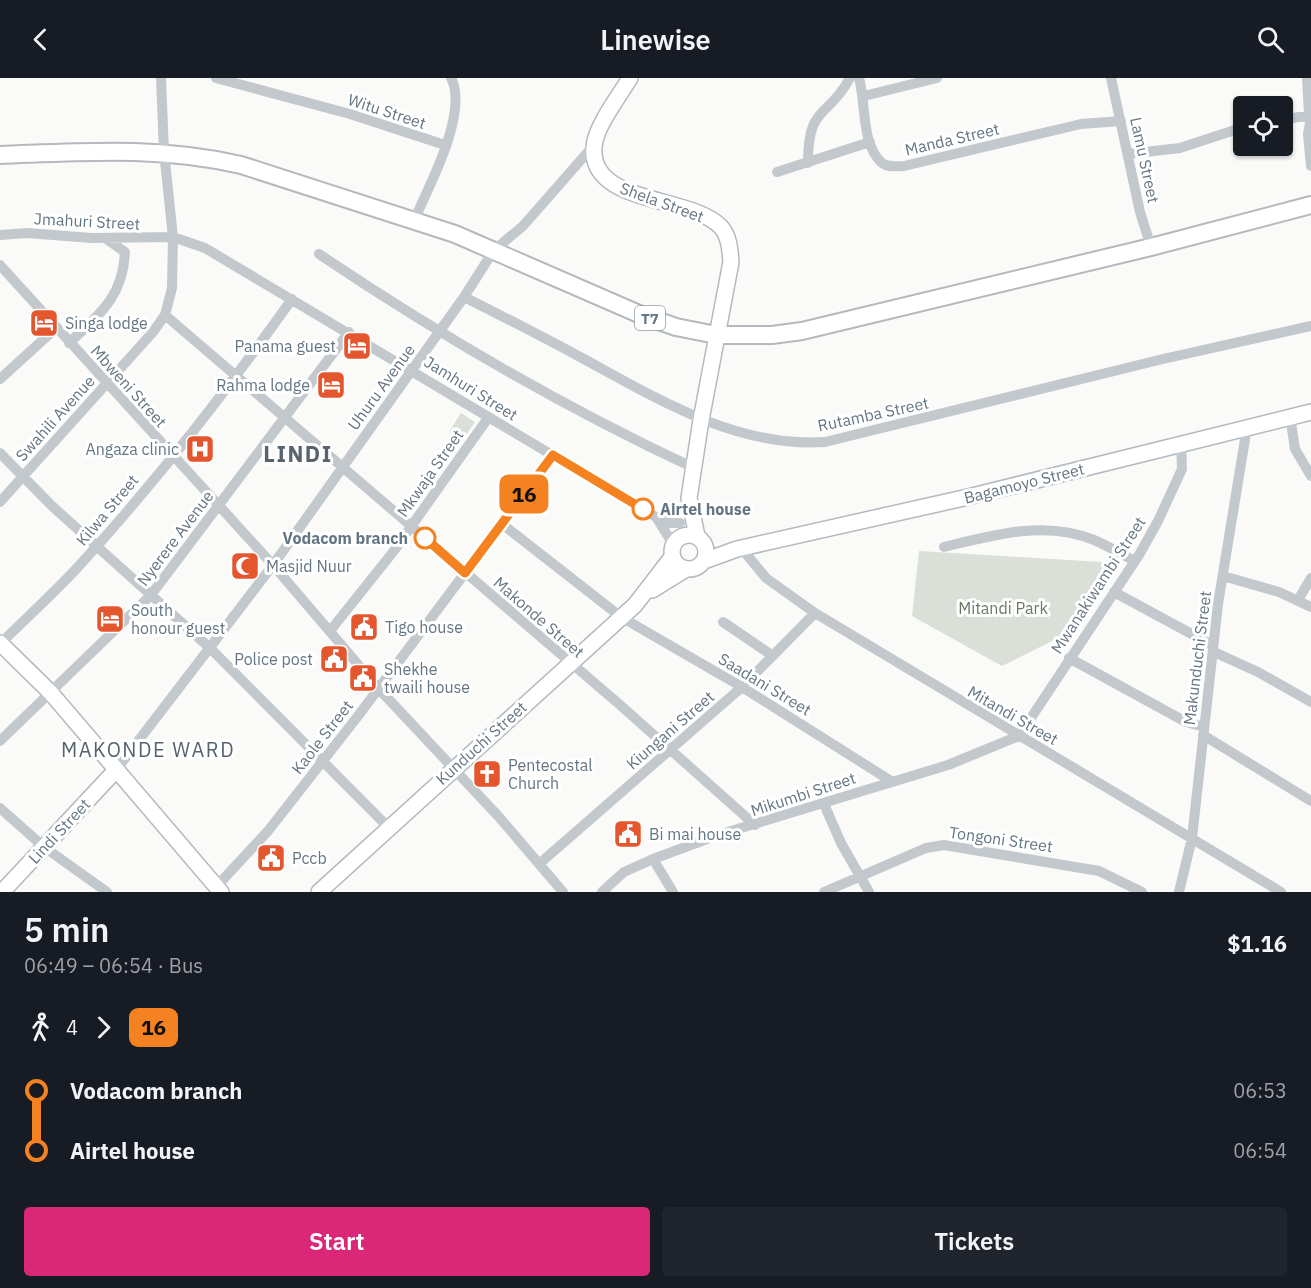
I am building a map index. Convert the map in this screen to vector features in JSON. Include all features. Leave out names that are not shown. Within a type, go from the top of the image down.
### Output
[{"type":"highway","name":"T7","points":[[0,155],[164,152],[241,165],[414,220],[494,250],[639,314],[676,327],[716,335],[772,336],[802,331],[1151,247],[1311,205]]},
{"type":"main road","points":[[594,145],[598,132],[630,78]]},
{"type":"main road","name":"Shela Street","points":[[594,145],[594,161],[610,182],[626,191],[693,210],[720,226],[729,245],[731,262],[716,335],[689,498]]},
{"type":"main road","name":"Bagamoyo Street","points":[[704,561],[739,549],[968,497],[1311,412]]},
{"type":"main road","points":[[645,595],[686,569],[696,568],[704,561],[706,551],[699,537],[689,498]]},
{"type":"main road","points":[[645,595],[676,540],[689,498]]},
{"type":"main road","points":[[676,540],[689,534],[739,549]]},
{"type":"main road","points":[[676,540],[677,564],[686,569]]},
{"type":"main road","name":"Kunduchi Street","points":[[319,892],[645,595]]},
{"type":"main road","points":[[0,644],[50,692],[218,889]]},
{"type":"main road","name":"Lindi Street","points":[[2,892],[116,770]]},
{"type":"street","name":"Swahili Avenue","points":[[0,502],[165,315],[172,288],[173,237],[164,152],[161,78]]},
{"type":"street","name":"Witu Street","points":[[216,78],[350,114],[445,145]]},
{"type":"street","points":[[414,220],[434,178],[455,114],[456,96],[451,78]]},
{"type":"street","points":[[808,162],[810,127],[819,113],[841,93],[850,78]]},
{"type":"street","name":"Manda Street","points":[[859,78],[864,96],[870,142],[881,162],[889,166],[904,166],[1082,123],[1121,121]]},
{"type":"street","points":[[864,96],[937,78]]},
{"type":"street","name":"Lamu Street","points":[[1111,78],[1151,247]]},
{"type":"street","points":[[1307,78],[1311,166]]},
{"type":"street","points":[[1293,118],[1310,116]]},
{"type":"street","points":[[1128,154],[1180,148],[1233,131]]},
{"type":"street","points":[[777,172],[870,142]]},
{"type":"street","name":"Uhuru Avenue","points":[[116,770],[211,649],[273,565],[439,333],[494,250],[523,226],[594,145]]},
{"type":"street","name":"Jmahuri Street","points":[[0,235],[27,233],[105,238],[173,237]]},
{"type":"street","name":"Jamhuri Street","points":[[173,237],[214,252],[656,517]]},
{"type":"street","points":[[69,343],[108,305],[122,278],[125,252],[105,238]]},
{"type":"street","points":[[319,254],[439,333],[636,441],[694,468]]},
{"type":"street","name":"Mbweni Street","points":[[0,267],[273,565],[379,688],[454,768],[564,892]]},
{"type":"street","name":"Rutamba Street","points":[[464,297],[701,420],[766,437],[792,441],[825,442],[1087,380],[1163,358],[1311,327]]},
{"type":"street","name":"Kilwa Street","points":[[0,644],[96,546],[236,376],[292,299]]},
{"type":"street","name":"Makonde Street","points":[[165,315],[755,825]]},
{"type":"street","points":[[0,379],[57,328]]},
{"type":"street","name":"Nyerere Avenue","points":[[0,741],[151,595],[286,419],[349,332]]},
{"type":"street","points":[[1290,416],[1295,449],[1311,476]]},
{"type":"street","name":"Mkwaja Street","points":[[330,631],[411,526],[488,417]]},
{"type":"street","name":"Makunduchi Street","points":[[1179,892],[1192,838],[1213,649],[1247,427]]},
{"type":"street","name":"Mwanakiwambi Street","points":[[1019,736],[1135,561],[1173,492],[1182,469],[1181,443]]},
{"type":"street","points":[[0,453],[22,477],[96,546],[211,649],[388,827]]},
{"type":"street","name":"Kaole Street","points":[[218,889],[267,831],[379,688],[553,455]]},
{"type":"street","points":[[656,517],[676,540]]},
{"type":"street","points":[[656,517],[669,523],[676,540]]},
{"type":"street","name":"Saadani Street","points":[[502,524],[560,572],[621,617],[742,687],[891,781]]},
{"type":"street","points":[[944,547],[1000,533],[1054,531],[1094,540],[1135,561]]},
{"type":"street","name":"Mitandi Street","points":[[739,549],[765,578],[815,613],[1281,892]]},
{"type":"street","points":[[1223,576],[1298,600],[1311,608]]},
{"type":"street","points":[[1298,600],[1311,578]]},
{"type":"street","points":[[1114,591],[1213,649],[1311,702]]},
{"type":"street","name":"Kiungani Street","points":[[539,864],[742,687],[815,613]]},
{"type":"street","points":[[723,622],[773,656]]},
{"type":"street","points":[[1069,658],[1204,731],[1311,801]]},
{"type":"street","name":"Mikumbi Street","points":[[602,892],[624,872],[653,859],[891,781],[982,754],[1019,736]]},
{"type":"street","points":[[824,804],[858,877],[869,892]]},
{"type":"street","points":[[0,808],[44,847],[107,892]]},
{"type":"street","name":"Tongoni Street","points":[[824,892],[926,848],[944,845],[1100,871],[1142,892]]},
{"type":"street","points":[[653,859],[673,892]]},
{"type":"green space","points":[[461,413],[475,422],[462,441],[449,432]]},
{"type":"green space","name":"Mitandi Park","points":[[919,551],[1118,563],[1078,628],[1002,666],[912,616]]},
{"type":"bus line","name":"16","points":[[425,538],[465,573],[553,455],[643,509]]},
{"type":"place","name":"Singa lodge","points":[[44,323]]},
{"type":"place","name":"Panama guest","points":[[357,346]]},
{"type":"place","name":"Rahma lodge","points":[[331,385]]},
{"type":"place","name":"Angaza clinic","points":[[200,449]]},
{"type":"place","name":"Airtel house","points":[[643,509]]},
{"type":"place","name":"Vodacom branch","points":[[425,538]]},
{"type":"place","name":"Masjid Nuur","points":[[245,566]]},
{"type":"place","name":"South honour guest","points":[[110,619]]},
{"type":"place","name":"Tigo house","points":[[364,627]]},
{"type":"place","name":"Police post","points":[[334,659]]},
{"type":"place","name":"Shekhe twaili house","points":[[363,678]]},
{"type":"place","name":"Pentecostal Church","points":[[487,774]]},
{"type":"place","name":"Bi mai house","points":[[628,834]]},
{"type":"place","name":"Pccb","points":[[271,858]]},
{"type":"district","name":"LINDI","points":[[298,453]]},
{"type":"district","name":"MAKONDE WARD","points":[[148,749]]}]
